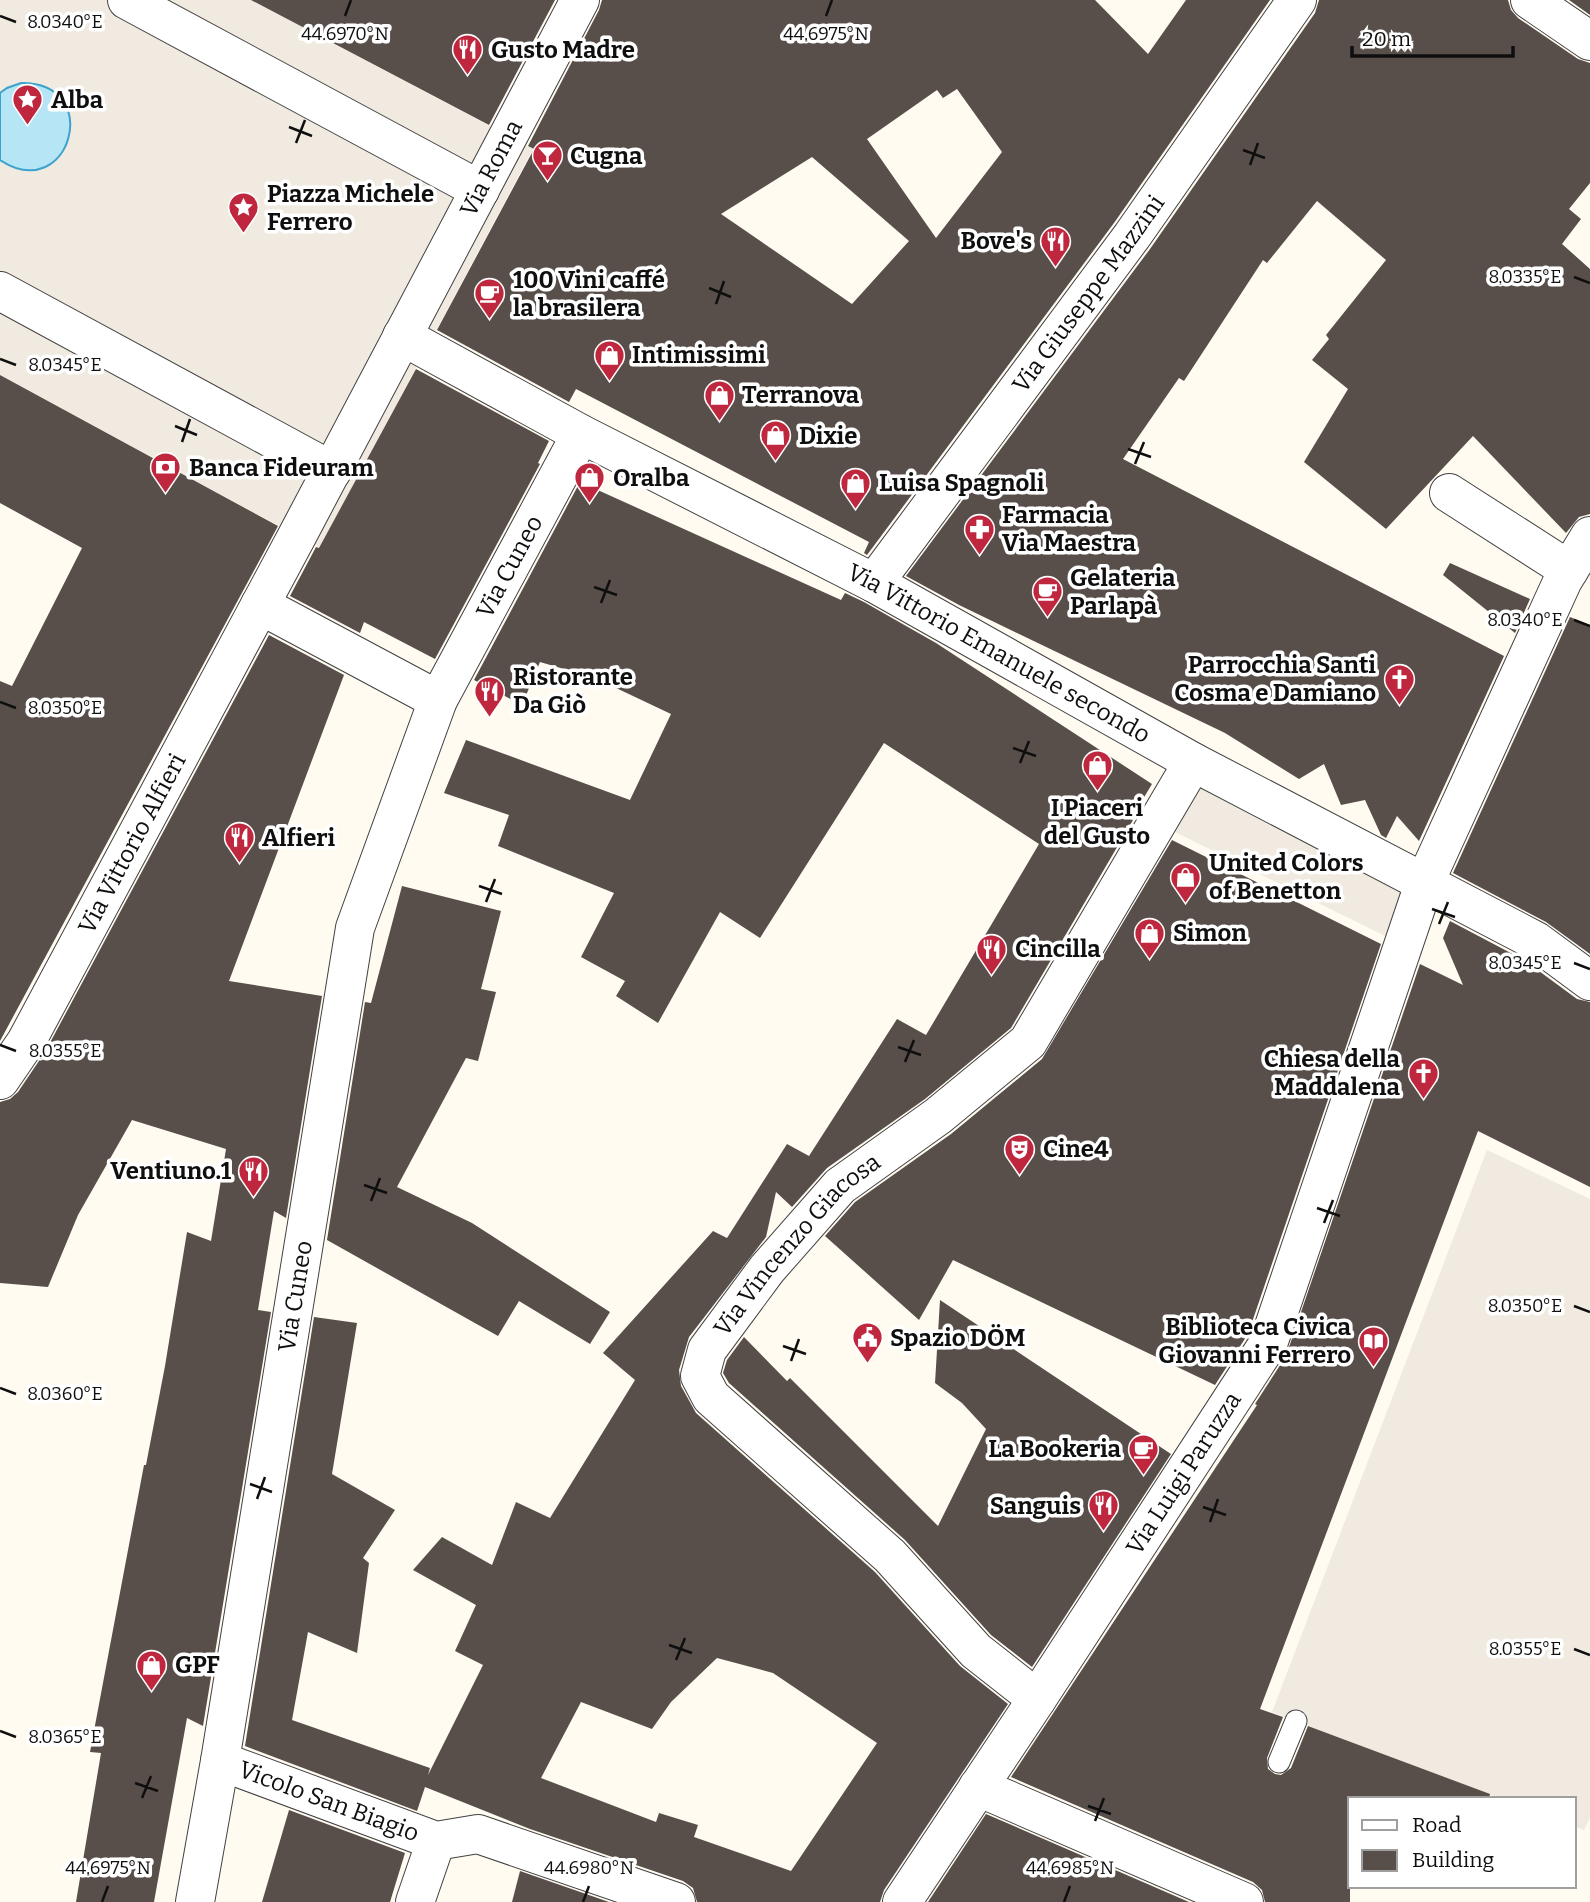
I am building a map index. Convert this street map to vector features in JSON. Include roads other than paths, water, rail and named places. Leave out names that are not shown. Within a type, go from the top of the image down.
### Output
[{"type":"street","points":[[127,0],[480,190]]},
{"type":"street","name":"Via Roma","points":[[402,336],[580,0]]},
{"type":"street","name":"Via Giuseppe Mazzini","points":[[874,583],[1132,236],[1297,0]]},
{"type":"street","points":[[1530,0],[1590,41]]},
{"type":"street","points":[[0,291],[332,471]]},
{"type":"street","points":[[402,336],[260,606],[438,700]]},
{"type":"street","name":"Via Vittorio Emanuele secondo","points":[[402,336],[581,434],[874,583],[1193,762],[1536,941],[1590,981]]},
{"type":"street","name":"Via Cuneo","points":[[195,1902],[355,928],[438,700],[581,434]]},
{"type":"street","points":[[1449,493],[1574,582]]},
{"type":"street","name":"Via Luigi Paruzza","points":[[902,1902],[1268,1344],[1424,884],[1574,582],[1590,536]]},
{"type":"street","name":"Via Vittorio Alfieri","points":[[0,1080],[26,1042],[260,606]]},
{"type":"street","name":"Via Vincenzo Giacosa","points":[[1037,1699],[976,1651],[890,1556],[712,1397],[700,1376],[707,1350],[767,1269],[839,1186],[938,1116],[1028,1042],[1193,762]]},
{"type":"street","name":"Vicolo San Biagio","points":[[220,1761],[436,1841],[478,1834],[676,1902]]},
{"type":"street","points":[[978,1787],[1234,1891]]},
{"type":"street","name":"Vicolo San Biagio","points":[[415,1902],[436,1841]]},
{"type":"lane","points":[[1279,1762],[1296,1721]]},
{"type":"water","name":"Alba","points":[[21,83],[47,88],[63,101],[70,119],[68,138],[60,156],[45,167],[24,170],[0,160],[0,93]]},
{"type":"place","name":"Gusto Madre","points":[[468,77]]},
{"type":"place","name":"Alba","points":[[28,127]]},
{"type":"place","name":"Cugna","points":[[547,183]]},
{"type":"place","name":"Piazza Michele Ferrero","points":[[244,235]]},
{"type":"place","name":"Bove's","points":[[1055,268]]},
{"type":"place","name":"100 Vini caffé la brasilera","points":[[490,321]]},
{"type":"place","name":"Intimissimi","points":[[609,382]]},
{"type":"place","name":"Terranova","points":[[719,422]]},
{"type":"place","name":"Dixie","points":[[776,463]]},
{"type":"place","name":"Banca Fideuram","points":[[166,495]]},
{"type":"place","name":"Oralba","points":[[590,505]]},
{"type":"place","name":"Luisa Spagnoli","points":[[856,510]]},
{"type":"place","name":"Farmacia Via Maestra","points":[[979,556]]},
{"type":"place","name":"Gelateria Parlapà","points":[[1047,619]]},
{"type":"place","name":"Parrocchia Santi Cosma e Damiano","points":[[1399,706]]},
{"type":"place","name":"Ristorante Da Giò","points":[[490,718]]},
{"type":"place","name":"I Piaceri del Gusto","points":[[1097,793]]},
{"type":"place","name":"Alfieri","points":[[239,865]]},
{"type":"place","name":"United Colors of Benetton","points":[[1186,904]]},
{"type":"place","name":"Simon","points":[[1150,960]]},
{"type":"place","name":"Cincilla","points":[[992,976]]},
{"type":"place","name":"Chiesa della Maddalena","points":[[1423,1100]]},
{"type":"place","name":"Cine4","points":[[1020,1176]]},
{"type":"place","name":"Ventiuno.1","points":[[254,1198]]},
{"type":"place","name":"Spazio DÖM","points":[[867,1365]]},
{"type":"place","name":"Biblioteca Civica Giovanni Ferrero","points":[[1374,1368]]},
{"type":"place","name":"La Bookeria","points":[[1144,1476]]},
{"type":"place","name":"Sanguis","points":[[1104,1533]]},
{"type":"place","name":"GPF","points":[[152,1692]]}]
